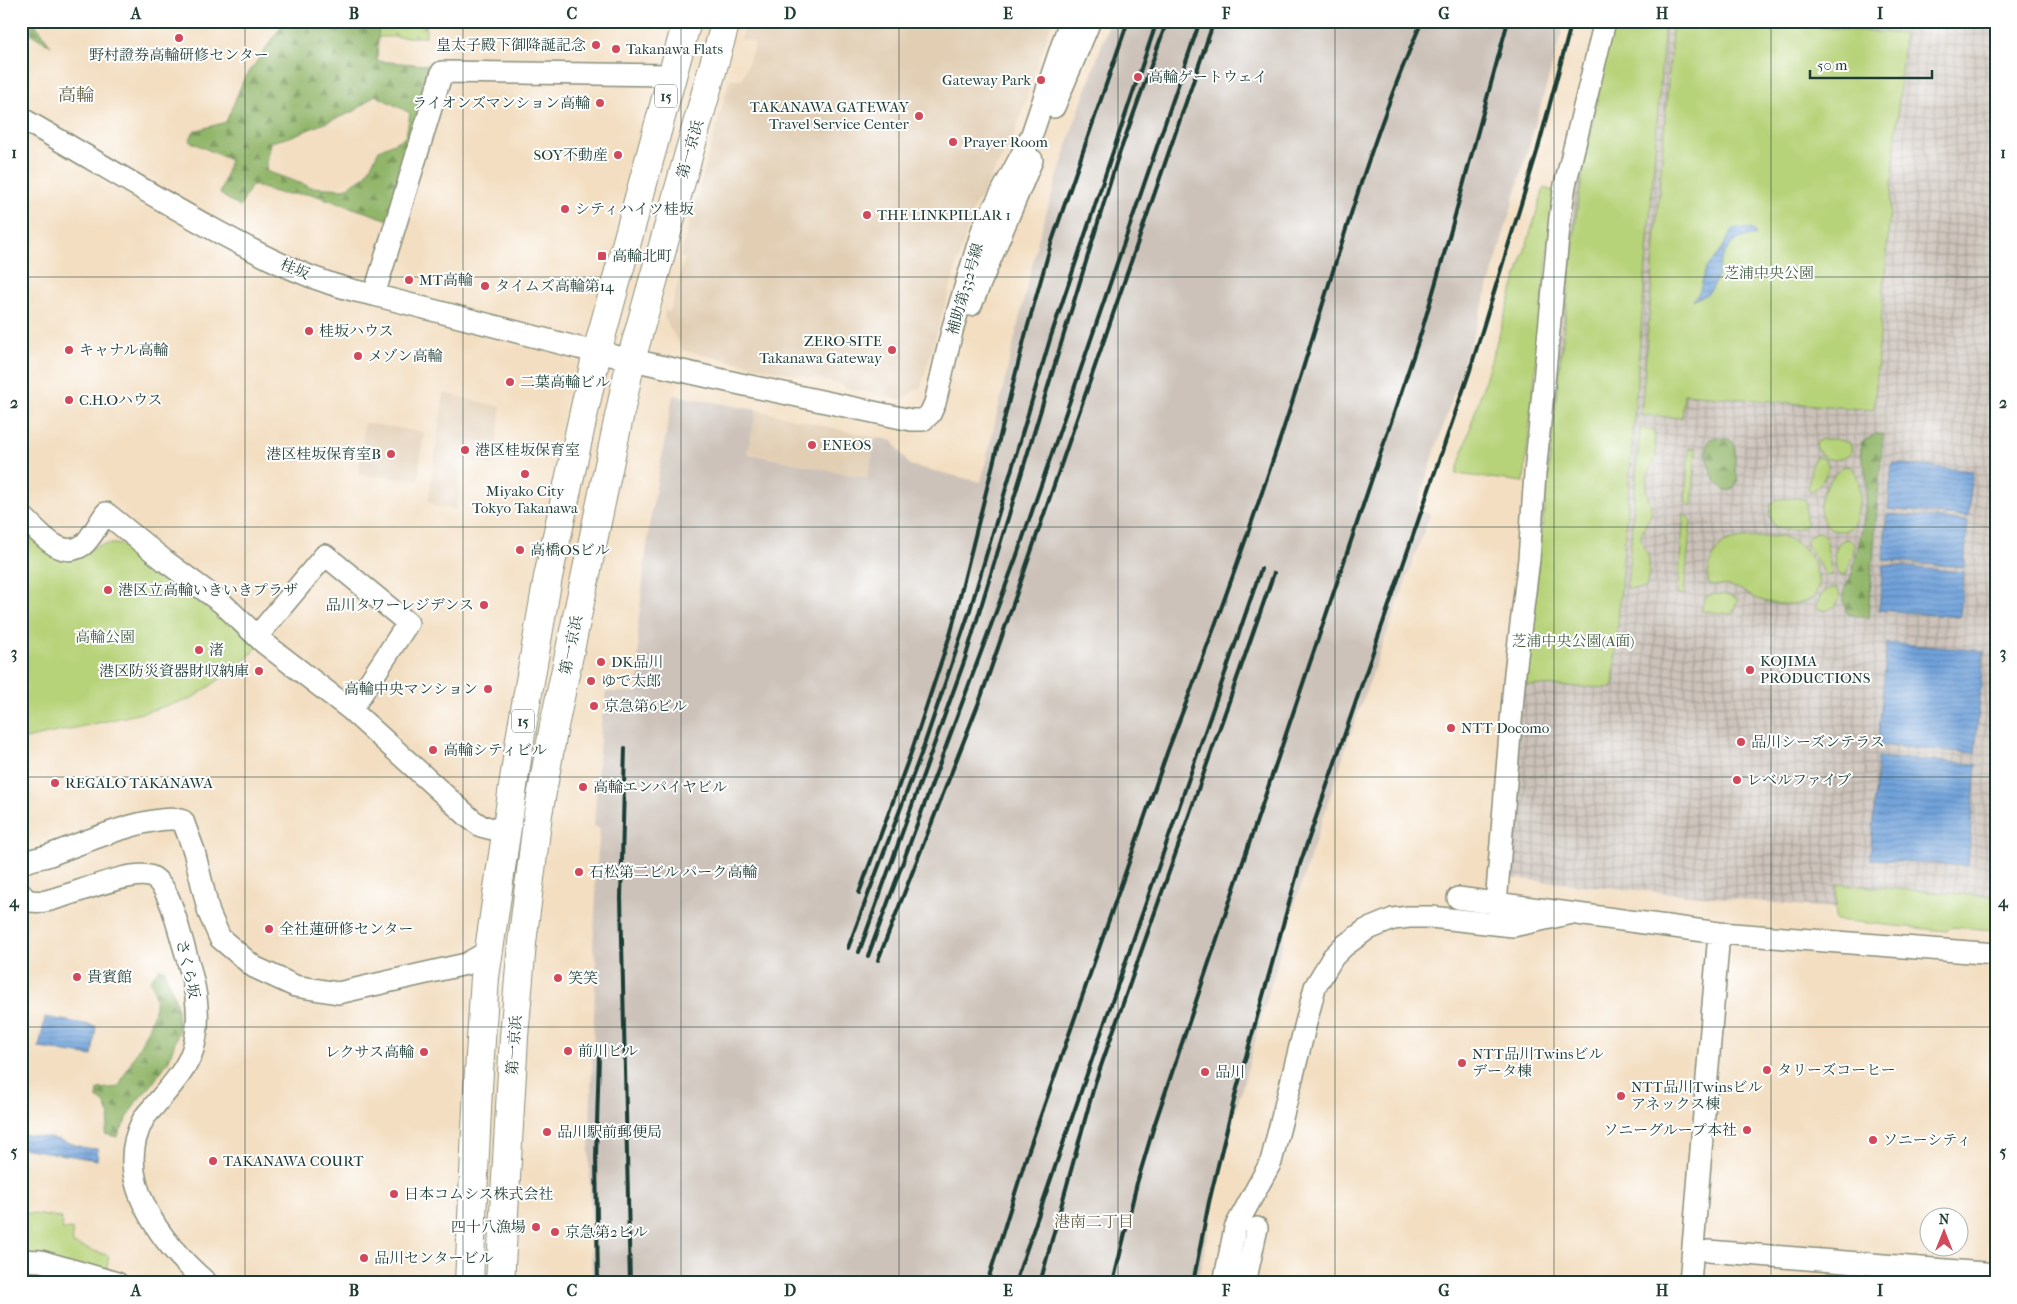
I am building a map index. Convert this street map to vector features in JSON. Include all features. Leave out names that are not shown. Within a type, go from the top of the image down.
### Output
[{"type":"highway","name":"15","points":[[469,1283],[478,1088],[489,951],[505,832],[548,577],[597,352],[671,75],[688,21]]},
{"type":"highway","name":"第一京浜","points":[[500,1283],[514,1037],[522,943],[537,824],[554,726],[631,360],[726,21]]},
{"type":"highway","points":[[623,251],[658,260]]},
{"type":"street","name":"補助第332号線","points":[[923,420],[930,414],[935,404],[953,327],[982,228],[1031,136],[1070,21]]},
{"type":"street","points":[[923,420],[1090,21]]},
{"type":"street","points":[[1496,904],[1515,673],[1529,559],[1535,474],[1560,217],[1565,185],[1605,21]]},
{"type":"street","points":[[374,295],[442,72],[671,75]]},
{"type":"street","name":"桂坂","points":[[21,118],[148,194],[248,248],[349,290],[597,352],[745,386],[911,420],[923,420]]},
{"type":"street","points":[[24,518],[58,548],[68,550],[83,545],[106,513],[165,561],[222,603],[258,635],[264,643],[351,710],[471,819],[481,826],[505,832]]},
{"type":"street","points":[[258,635],[325,554],[408,623],[351,710]]},
{"type":"street","points":[[21,863],[136,826],[162,819],[177,819],[183,821],[194,851],[209,913],[220,938],[254,967],[295,986],[338,993],[466,964],[489,951]]},
{"type":"street","name":"さくら坂","points":[[21,894],[28,901],[44,902],[132,875],[153,877],[166,894],[174,911],[192,976],[196,997],[197,1022],[192,1049],[185,1066],[174,1083],[144,1118],[134,1141],[133,1163],[136,1186],[152,1220],[176,1251],[207,1283]]},
{"type":"street","points":[[1458,898],[1719,933],[1996,954]]},
{"type":"street","points":[[1224,1283],[1235,1228],[1272,1162],[1315,987],[1333,957],[1344,946],[1366,930],[1394,919],[1431,917],[1513,926],[1568,914]]},
{"type":"street","points":[[1690,1283],[1719,933]]},
{"type":"street","points":[[1245,1283],[1257,1228]]},
{"type":"street","points":[[1708,1251],[1902,1275],[1996,1274]]},
{"type":"street","points":[[21,1260],[41,1261],[117,1283]]},
{"type":"shaded area","name":"THE LINKPILLAR 1","points":[[746,21],[762,24],[764,21],[1052,21],[1014,136],[973,210],[921,387],[900,400],[845,388],[843,385],[685,351],[682,349],[664,317],[665,311],[670,312],[685,258],[680,257],[730,78],[742,81],[755,43],[741,39]]},
{"type":"shaded area","points":[[1110,21],[1565,21],[1484,302],[1416,509],[1430,514],[1349,738],[1286,931],[1229,1134],[1197,1283],[592,1283],[589,1147],[596,961],[593,948],[595,885],[600,829],[594,826],[601,724],[606,692],[639,692],[638,625],[650,520],[673,395],[757,410],[747,453],[867,478],[876,437],[893,441],[909,465],[981,482],[1038,240],[1071,133]]},
{"type":"shaded area","points":[[1615,21],[1996,21],[1996,920],[1807,906],[1508,878],[1521,680],[1574,196]]},
{"type":"shaded area","name":"港区桂坂保育室","points":[[444,393],[501,407],[494,465],[462,461],[456,510],[434,506],[428,500]]},
{"type":"shaded area","name":"ENEOS","points":[[757,410],[875,438],[867,478],[747,452]]},
{"type":"shaded area","name":"港区桂坂保育室B","points":[[364,423],[424,432],[418,480],[359,475]]},
{"type":"green space","points":[[21,21],[35,21],[51,46],[21,28]]},
{"type":"green space","points":[[285,21],[379,21],[377,61],[437,66],[389,220],[311,194],[282,194],[252,185],[240,207],[220,194],[230,160],[189,141],[194,131],[226,122],[243,81]],"holes":[[[375,95],[410,113],[406,137],[379,150],[366,175],[345,189],[311,187],[266,171],[270,142],[287,138],[355,111]]]},
{"type":"green space","points":[[379,21],[426,21],[426,37],[378,37]]},
{"type":"green space","name":"芝浦中央公園(A面)","points":[[1612,21],[1665,21],[1613,688],[1525,685],[1578,200]]},
{"type":"green space","name":"芝浦中央公園","points":[[1673,21],[1743,21],[1904,34],[1874,410],[1684,394],[1682,418],[1641,415]]},
{"type":"green space","points":[[1544,188],[1554,191],[1524,482],[1456,474]]},
{"type":"green space","points":[[1640,428],[1654,429],[1656,456],[1647,477],[1646,489],[1652,511],[1641,537],[1649,563],[1646,588],[1642,589],[1627,588]]},
{"type":"green space","points":[[1876,434],[1883,434],[1868,618],[1848,614],[1844,599],[1847,583],[1852,574],[1866,503],[1867,476],[1861,453],[1861,443]]},
{"type":"green space","points":[[1717,437],[1729,439],[1735,444],[1735,467],[1738,482],[1732,490],[1725,491],[1720,486],[1712,474],[1707,460],[1710,439]]},
{"type":"green space","points":[[1821,439],[1835,439],[1850,443],[1852,451],[1842,458],[1825,458],[1818,450],[1816,443]]},
{"type":"green space","points":[[1689,448],[1696,449],[1692,507],[1685,501]]},
{"type":"green space","points":[[1815,457],[1824,460],[1829,468],[1819,485],[1810,492],[1808,487],[1812,463]]},
{"type":"green space","points":[[1845,466],[1852,467],[1858,479],[1860,499],[1853,525],[1847,530],[1839,531],[1832,529],[1826,524],[1820,506],[1822,495],[1829,482]]},
{"type":"green space","points":[[1777,499],[1803,499],[1806,502],[1806,525],[1790,529],[1774,526],[1770,516],[1771,504]]},
{"type":"green space","points":[[1684,513],[1691,521],[1684,595],[1677,594]]},
{"type":"green space","name":"高輪公園","points":[[21,522],[66,558],[105,544],[120,545],[128,548],[181,592],[193,592],[259,646],[238,667],[191,699],[138,714],[21,740]]},
{"type":"green space","points":[[1816,532],[1822,533],[1825,536],[1832,574],[1830,576],[1826,575],[1808,547],[1807,541]]},
{"type":"green space","points":[[1781,536],[1801,546],[1811,558],[1818,575],[1817,590],[1814,597],[1794,604],[1771,603],[1757,599],[1734,587],[1708,583],[1708,572],[1712,560],[1724,543],[1738,539]]},
{"type":"green space","points":[[1846,539],[1851,540],[1854,544],[1853,555],[1846,574],[1841,576],[1836,566],[1834,555],[1838,545]]},
{"type":"green space","points":[[1830,588],[1838,588],[1840,597],[1836,604],[1828,610],[1817,608],[1820,596]]},
{"type":"green space","points":[[1711,594],[1730,595],[1738,599],[1732,614],[1701,611],[1705,598]]},
{"type":"green space","points":[[1837,884],[1996,897],[1996,930],[1951,927],[1947,931],[1835,920]]},
{"type":"green space","points":[[158,969],[164,969],[176,1002],[179,1030],[169,1060],[150,1087],[136,1102],[117,1137],[105,1134],[110,1116],[103,1101],[97,1099],[98,1089],[119,1087],[142,1042],[155,1006],[154,992],[150,981]]},
{"type":"green space","points":[[21,1212],[61,1218],[63,1230],[72,1229],[73,1244],[109,1256],[105,1279],[21,1260]]},
{"type":"water","points":[[1736,228],[1751,229],[1756,233],[1755,236],[1737,240],[1729,248],[1722,258],[1713,287],[1709,292],[1693,300],[1699,293],[1706,268],[1719,254],[1732,231]]},
{"type":"water","points":[[1892,463],[1973,471],[1968,517],[1888,509]]},
{"type":"water","points":[[1887,514],[1968,521],[1964,567],[1883,560]]},
{"type":"water","points":[[1883,565],[1964,572],[1960,617],[1879,610]]},
{"type":"water","points":[[1887,643],[1984,651],[1975,753],[1878,745]]},
{"type":"water","points":[[1878,757],[1976,764],[1968,866],[1870,859]]},
{"type":"water","points":[[1996,784],[1996,869],[1989,868]]},
{"type":"water","points":[[45,1017],[96,1026],[92,1056],[39,1048]]},
{"type":"water","points":[[21,1134],[57,1139],[85,1148],[98,1149],[97,1160],[21,1148]]},
{"type":"railway","points":[[859,893],[912,750],[951,632],[1025,336],[1051,244],[1128,21]]},
{"type":"railway","points":[[848,948],[921,754],[970,610],[1051,336],[1157,21]]},
{"type":"railway","points":[[859,952],[965,659],[1117,160],[1167,21]]},
{"type":"railway","points":[[868,956],[1016,558],[1200,21]]},
{"type":"railway","points":[[878,960],[981,697],[1214,21]]},
{"type":"railway","points":[[987,1283],[1026,1158],[1168,750],[1220,613],[1268,474],[1371,154],[1422,21]]},
{"type":"railway","points":[[1113,1283],[1137,1183],[1154,1126],[1422,330],[1508,21]]},
{"type":"railway","points":[[1193,1283],[1209,1202],[1236,1092],[1300,864],[1470,370],[1537,152],[1572,21]]},
{"type":"railway","points":[[1015,1283],[1261,569]]},
{"type":"railway","points":[[1040,1283],[1095,1083],[1274,573]]},
{"type":"railway","points":[[625,748],[621,898],[630,1283]]},
{"type":"railway","points":[[598,1283],[596,1157],[599,1056]]},
{"type":"place","name":"野村證券高輪研修センター","points":[[179,38]]},
{"type":"place","name":"皇太子殿下御降誕記念","points":[[596,45]]},
{"type":"place","name":"Takanawa Flats","points":[[616,49]]},
{"type":"place","name":"高輪ゲートウェイ","points":[[1138,77]]},
{"type":"place","name":"Gateway Park","points":[[1041,80]]},
{"type":"place","name":"ライオンズマンション高輪","points":[[600,103]]},
{"type":"place","name":"TAKANAWA GATEWAY Travel Service Center","points":[[919,116]]},
{"type":"place","name":"Prayer Room","points":[[953,142]]},
{"type":"place","name":"SOY不動産","points":[[618,155]]},
{"type":"place","name":"シティハイツ桂坂","points":[[565,209]]},
{"type":"place","name":"THE LINKPILLAR 1","points":[[867,215]]},
{"type":"place","name":"高輪北町","points":[[602,256]]},
{"type":"place","name":"MT高輪","points":[[409,280]]},
{"type":"place","name":"タイムズ高輪第14","points":[[485,286]]},
{"type":"place","name":"桂坂ハウス","points":[[309,331]]},
{"type":"place","name":"キャナル高輪","points":[[69,350]]},
{"type":"place","name":"ZERO-SITE Takanawa Gateway","points":[[892,350]]},
{"type":"place","name":"メゾン高輪","points":[[358,356]]},
{"type":"place","name":"二葉高輪ビル","points":[[510,382]]},
{"type":"place","name":"C.H.Oハウス","points":[[69,400]]},
{"type":"place","name":"ENEOS","points":[[812,445]]},
{"type":"place","name":"港区桂坂保育室","points":[[465,450]]},
{"type":"place","name":"港区桂坂保育室B","points":[[391,454]]},
{"type":"place","name":"Miyako City Tokyo Takanawa","points":[[525,474]]},
{"type":"place","name":"高橋OSビル","points":[[520,550]]},
{"type":"place","name":"港区立高輪いきいきプラザ","points":[[108,590]]},
{"type":"place","name":"品川タワーレジデンス","points":[[484,605]]},
{"type":"place","name":"渚","points":[[199,650]]},
{"type":"place","name":"DK品川","points":[[601,662]]},
{"type":"place","name":"KOJIMA PRODUCTIONS","points":[[1750,670]]},
{"type":"place","name":"港区防災資器財収納庫","points":[[259,671]]},
{"type":"place","name":"ゆで太郎","points":[[591,681]]},
{"type":"place","name":"高輪中央マンション","points":[[488,689]]},
{"type":"place","name":"京急第6ビル","points":[[594,706]]},
{"type":"place","name":"NTT Docomo","points":[[1451,728]]},
{"type":"place","name":"品川シーズンテラス","points":[[1741,742]]},
{"type":"place","name":"高輪シティビル","points":[[433,750]]},
{"type":"place","name":"レベルファイブ","points":[[1737,780]]},
{"type":"place","name":"REGALO TAKANAWA","points":[[55,783]]},
{"type":"place","name":"高輪エンパイヤビル","points":[[583,787]]},
{"type":"place","name":"石松第二ビル パーク高輪","points":[[579,872]]},
{"type":"place","name":"全社蓮研修センター","points":[[269,929]]},
{"type":"place","name":"貴賓館","points":[[77,977]]},
{"type":"place","name":"笑笑","points":[[558,978]]},
{"type":"place","name":"前川ビル","points":[[568,1051]]},
{"type":"place","name":"レクサス高輪","points":[[424,1052]]},
{"type":"place","name":"NTT品川Twinsビル データ棟","points":[[1462,1063]]},
{"type":"place","name":"タリーズコーヒー","points":[[1767,1070]]},
{"type":"place","name":"品川","points":[[1205,1072]]},
{"type":"place","name":"NTT品川Twinsビル アネックス棟","points":[[1621,1096]]},
{"type":"place","name":"ソニーグループ本社","points":[[1747,1130]]},
{"type":"place","name":"品川駅前郵便局","points":[[547,1132]]},
{"type":"place","name":"ソニーシティ","points":[[1873,1140]]},
{"type":"place","name":"TAKANAWA COURT","points":[[213,1161]]},
{"type":"place","name":"日本コムシス株式会社","points":[[394,1194]]},
{"type":"place","name":"四十八漁場","points":[[536,1227]]},
{"type":"place","name":"京急第2ビル","points":[[555,1232]]},
{"type":"place","name":"品川センタービル","points":[[364,1258]]},
{"type":"district","name":"高輪","points":[[76,95]]},
{"type":"district","name":"港南二丁目","points":[[1094,1221]]}]
